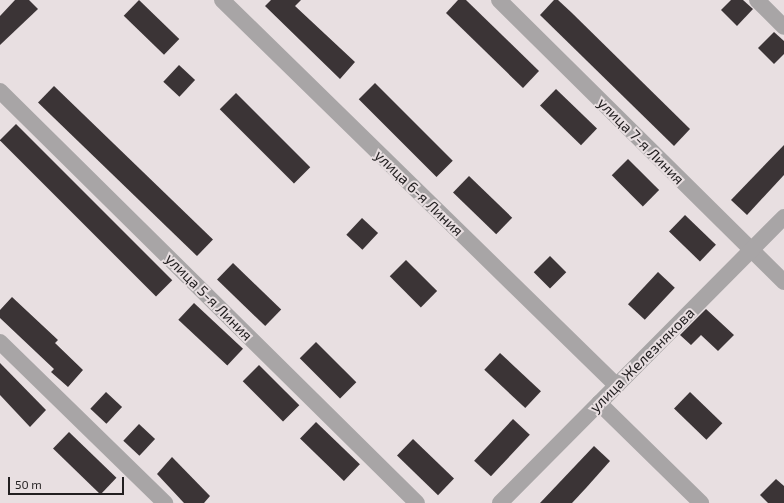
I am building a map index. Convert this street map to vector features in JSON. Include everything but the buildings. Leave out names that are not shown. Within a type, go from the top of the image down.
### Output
[{"type":"street","name":"улица 6-я Линия","points":[[222,0],[617,386]]},
{"type":"street","name":"улица 7-я Линия","points":[[499,0],[784,282]]},
{"type":"street","points":[[757,0],[784,27]]},
{"type":"street","name":"улица 5-я Линия","points":[[0,91],[417,503]]},
{"type":"street","name":"улица Железнякова","points":[[500,503],[784,217]]},
{"type":"street","points":[[0,342],[165,503]]},
{"type":"street","points":[[599,403],[701,503]]}]
